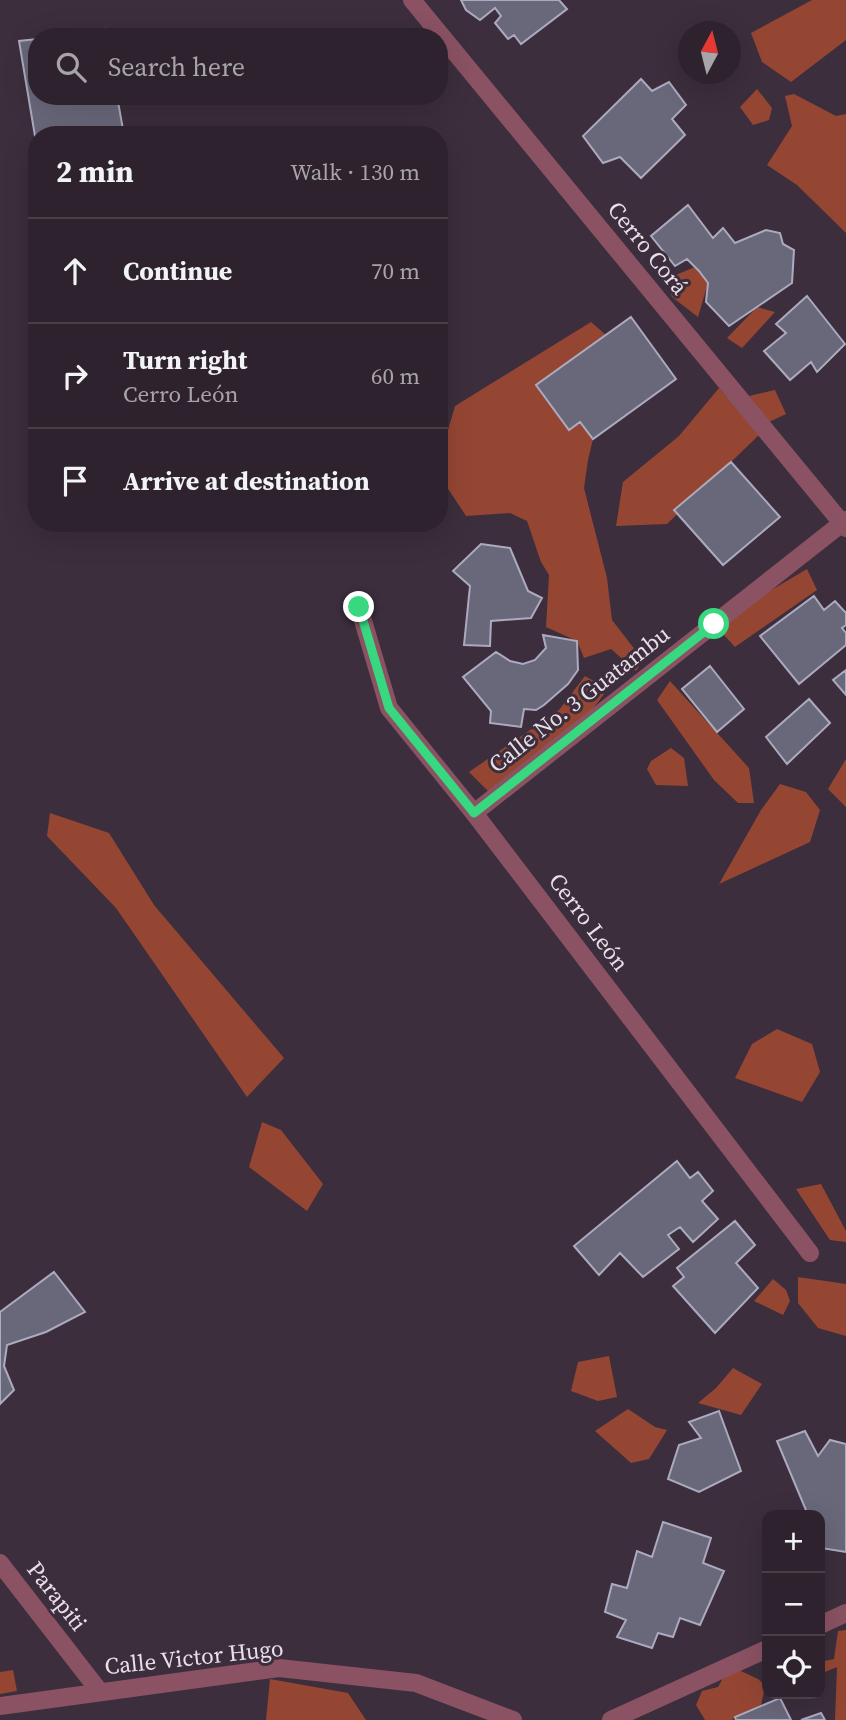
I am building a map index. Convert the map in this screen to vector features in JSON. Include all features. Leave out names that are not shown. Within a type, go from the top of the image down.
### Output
[{"type":"street","name":"Cerro Corá","points":[[412,0],[435,28]]},
{"type":"street","name":"Cerro Corá","points":[[448,44],[845,524]]},
{"type":"street","name":"Calle No. 3 Guatambu","points":[[474,813],[845,524]]},
{"type":"street","name":"Cerro León","points":[[359,607],[389,708],[474,813],[810,1253]]},
{"type":"street","name":"Parapiti","points":[[0,1563],[100,1692]]},
{"type":"street","points":[[825,1623],[846,1613]]},
{"type":"street","points":[[611,1720],[762,1651]]},
{"type":"street","name":"Calle Victor Hugo","points":[[0,1706],[279,1668],[416,1683],[513,1720]]},
{"type":"shaded area","points":[[812,0],[846,0],[846,40],[791,82],[762,62],[751,33]]},
{"type":"shaded area","points":[[757,89],[772,108],[769,120],[753,125],[740,107]]},
{"type":"shaded area","points":[[794,94],[836,116],[846,114],[846,233],[797,185],[767,165],[792,126],[785,96]]},
{"type":"shaded area","points":[[695,267],[708,283],[698,317],[672,297],[666,279]]},
{"type":"shaded area","points":[[757,307],[775,312],[742,348],[727,338]]},
{"type":"shaded area","points":[[591,322],[606,335],[536,386],[569,430],[580,422],[593,439],[584,488],[607,578],[612,620],[643,660],[636,671],[611,649],[584,658],[577,641],[546,627],[549,575],[541,562],[527,521],[510,513],[466,516],[448,489],[448,430],[455,406]]},
{"type":"shaded area","points":[[719,388],[760,434],[667,524],[616,526],[623,482],[679,436]]},
{"type":"shaded area","points":[[775,390],[786,414],[769,422],[749,396]]},
{"type":"shaded area","points":[[807,569],[817,590],[735,647],[714,624]]},
{"type":"shaded area","points":[[585,676],[608,689],[572,736],[494,797],[469,772],[559,710]]},
{"type":"shaded area","points":[[670,681],[749,768],[754,803],[738,803],[714,780],[657,700]]},
{"type":"shaded area","points":[[671,748],[684,758],[688,786],[656,785],[647,769],[651,761]]},
{"type":"shaded area","points":[[846,759],[846,807],[828,789]]},
{"type":"shaded area","points":[[780,784],[806,792],[820,810],[810,842],[719,884],[761,810]]},
{"type":"shaded area","points":[[50,813],[109,833],[154,905],[284,1058],[247,1097],[116,908],[47,836]]},
{"type":"shaded area","points":[[777,1029],[812,1044],[820,1072],[802,1102],[735,1078],[752,1044]]},
{"type":"shaded area","points":[[262,1122],[281,1130],[323,1184],[307,1211],[249,1167]]},
{"type":"shaded area","points":[[821,1184],[846,1231],[846,1242],[830,1240],[796,1189]]},
{"type":"shaded area","points":[[798,1277],[846,1284],[846,1336],[818,1328],[798,1303]]},
{"type":"shaded area","points":[[773,1279],[786,1290],[790,1301],[783,1315],[754,1301]]},
{"type":"shaded area","points":[[609,1356],[617,1397],[598,1401],[571,1391],[578,1362]]},
{"type":"shaded area","points":[[733,1368],[762,1384],[741,1415],[698,1403],[716,1388]]},
{"type":"shaded area","points":[[628,1409],[655,1427],[667,1430],[649,1459],[631,1463],[595,1431]]},
{"type":"shaded area","points":[[846,1630],[846,1720],[835,1720],[837,1667],[825,1672],[825,1661],[834,1659],[838,1631]]},
{"type":"shaded area","points":[[730,1666],[762,1682],[761,1706],[732,1720],[705,1720],[696,1705],[702,1691],[718,1687]]},
{"type":"shaded area","points":[[13,1670],[17,1691],[0,1694],[0,1672]]},
{"type":"shaded area","points":[[270,1679],[348,1693],[366,1720],[266,1720]]},
{"type":"building","points":[[461,0],[559,0],[567,9],[521,44],[514,35],[508,39],[495,23],[501,16],[495,8],[480,20],[466,10]]},
{"type":"building","points":[[28,40],[28,94],[19,41]]},
{"type":"building","points":[[641,79],[652,91],[669,82],[686,105],[672,119],[685,135],[641,178],[620,157],[603,163],[583,136]]},
{"type":"building","points":[[30,105],[119,105],[122,126],[33,126]]},
{"type":"building","points":[[688,205],[713,238],[723,228],[735,243],[766,230],[780,233],[783,244],[794,250],[792,283],[729,326],[706,302],[708,283],[699,271],[687,259],[675,266],[651,236]]},
{"type":"building","points":[[807,296],[845,344],[817,372],[811,362],[790,380],[764,351],[786,333],[776,324]]},
{"type":"building","points":[[631,317],[676,379],[593,439],[580,422],[569,430],[536,385]]},
{"type":"building","points":[[731,462],[780,517],[723,565],[674,510]]},
{"type":"building","points":[[481,544],[510,548],[528,591],[542,598],[531,618],[491,621],[490,646],[464,645],[470,586],[453,571]]},
{"type":"building","points":[[814,596],[824,610],[835,601],[846,613],[846,625],[842,628],[846,633],[846,645],[799,684],[760,636]]},
{"type":"building","points":[[543,635],[577,641],[578,670],[568,684],[544,705],[536,710],[524,709],[521,727],[490,723],[491,711],[463,677],[496,652],[510,661],[523,664],[535,660],[546,648]]},
{"type":"building","points":[[710,666],[744,709],[717,732],[682,689]]},
{"type":"building","points":[[846,670],[846,695],[833,680]]},
{"type":"building","points":[[809,699],[830,723],[787,764],[766,737]]},
{"type":"building","points":[[677,1161],[690,1178],[698,1172],[713,1191],[702,1201],[718,1219],[693,1242],[680,1227],[668,1235],[679,1249],[643,1277],[620,1253],[599,1275],[574,1246]]},
{"type":"building","points":[[735,1221],[755,1245],[736,1263],[758,1288],[715,1333],[673,1286],[684,1277],[677,1268]]},
{"type":"building","points":[[54,1272],[85,1312],[46,1332],[7,1345],[4,1366],[14,1390],[0,1404],[0,1312]]},
{"type":"building","points":[[719,1411],[741,1471],[699,1492],[668,1479],[679,1445],[701,1438],[689,1422]]},
{"type":"building","points":[[805,1431],[818,1456],[830,1440],[846,1444],[846,1552],[825,1549],[825,1510],[806,1510],[777,1441]]},
{"type":"building","points":[[663,1522],[711,1538],[703,1563],[724,1571],[700,1625],[680,1618],[673,1637],[658,1633],[652,1648],[617,1637],[626,1620],[605,1612],[612,1584],[627,1588],[637,1551],[652,1557]]},
{"type":"building","points":[[780,1699],[791,1720],[736,1720],[735,1717]]},
{"type":"building","points":[[821,1713],[825,1720],[801,1720]]},
{"type":"route","points":[[359,607],[389,708],[474,813],[714,624]]}]
